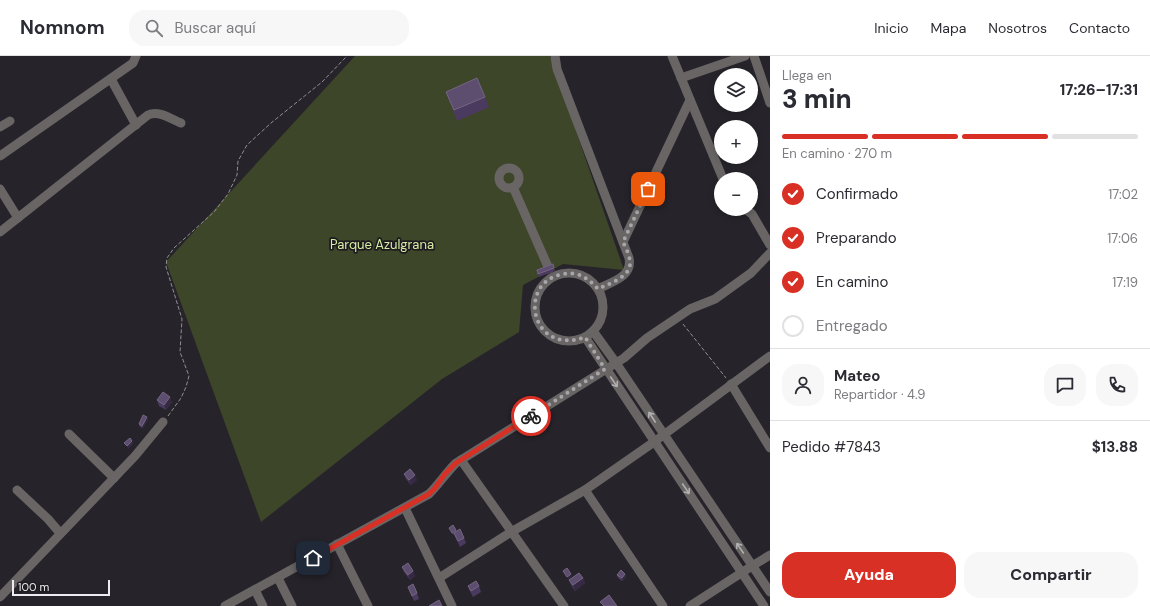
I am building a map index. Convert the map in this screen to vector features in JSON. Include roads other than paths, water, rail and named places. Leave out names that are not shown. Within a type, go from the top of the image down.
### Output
[{"type":"street","points":[[0,156],[133,63],[136,56]]},
{"type":"street","points":[[555,56],[557,69],[631,264],[628,272],[623,276],[598,289]]},
{"type":"street","points":[[672,56],[720,172]]},
{"type":"street","points":[[680,78],[744,56]]},
{"type":"street","points":[[754,56],[770,103]]},
{"type":"street","points":[[111,79],[136,125]]},
{"type":"street","points":[[623,242],[690,100]]},
{"type":"street","points":[[0,232],[148,115],[153,112],[181,123]]},
{"type":"street","points":[[0,127],[10,121]]},
{"type":"street","points":[[513,187],[551,273]]},
{"type":"street","points":[[0,189],[18,218]]},
{"type":"street","points":[[753,216],[770,245]]},
{"type":"street","points":[[225,606],[429,494],[456,463],[624,358],[647,338],[690,309],[715,299],[751,273],[770,253]]},
{"type":"street","points":[[551,273],[569,273],[580,275],[590,280],[598,289],[602,300],[603,311],[599,322],[593,331],[585,337],[575,341],[559,340],[545,332],[538,323],[535,313],[535,302],[538,292],[551,273]]},
{"type":"street","points":[[593,331],[770,592]]},
{"type":"street","points":[[585,337],[764,606]]},
{"type":"street","points":[[439,578],[511,532],[585,490],[654,442],[770,356]]},
{"type":"street","points":[[731,384],[770,448]]},
{"type":"street","points":[[3,594],[135,456],[163,422]]},
{"type":"street","points":[[69,434],[114,478]]},
{"type":"street","points":[[461,460],[564,606]]},
{"type":"street","points":[[17,490],[48,519],[60,533]]},
{"type":"street","points":[[585,490],[663,606]]},
{"type":"street","points":[[405,508],[452,606]]},
{"type":"street","points":[[337,544],[368,606]]},
{"type":"street","points":[[690,606],[770,556]]},
{"type":"street","points":[[278,578],[292,606]]},
{"type":"street","points":[[0,584],[3,594]]},
{"type":"street","points":[[255,590],[263,606]]},
{"type":"park label","name":"Parque Azulgrana","points":[[382,244]]}]
